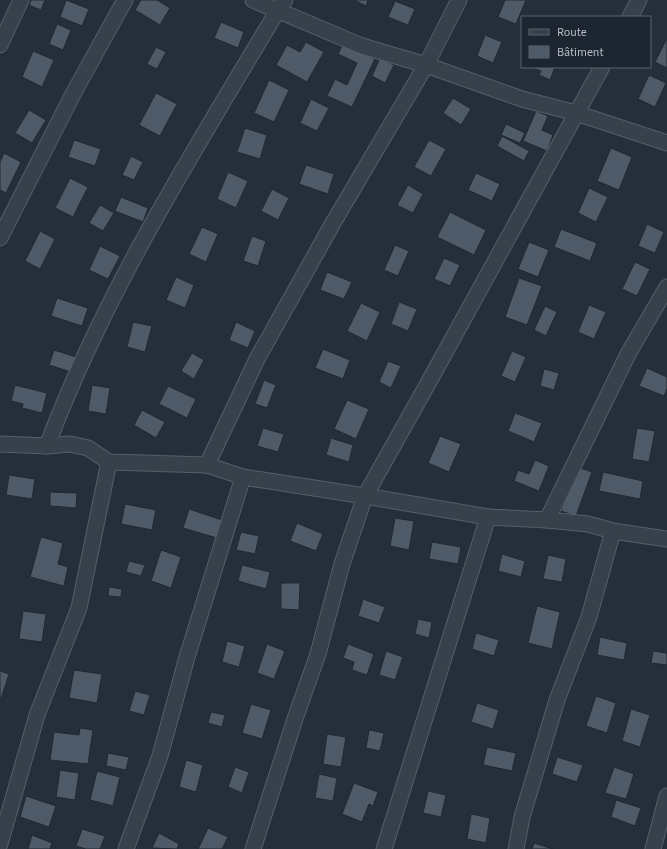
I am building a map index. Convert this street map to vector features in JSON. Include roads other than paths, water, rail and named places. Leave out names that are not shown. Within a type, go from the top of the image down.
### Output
[{"type":"street","points":[[0,45],[21,0]]},
{"type":"street","points":[[0,238],[73,94],[125,0]]},
{"type":"street","points":[[253,0],[282,5],[362,46],[426,65],[522,99],[576,113],[667,144]]},
{"type":"street","points":[[207,465],[257,359],[332,223],[426,65],[460,0]]},
{"type":"street","points":[[631,16],[639,0]]},
{"type":"street","points":[[47,446],[62,406],[89,346],[130,265],[176,181],[282,5]]},
{"type":"street","points":[[253,849],[296,716],[318,654],[342,564],[364,496],[431,378],[601,68]]},
{"type":"street","points":[[547,520],[628,354],[667,287]]},
{"type":"street","points":[[0,444],[47,446],[70,444],[88,448],[109,462],[207,465],[243,477],[488,517],[588,524],[613,531],[667,539]]},
{"type":"street","points":[[0,844],[37,715],[79,608],[109,462]]},
{"type":"street","points":[[126,849],[160,756],[187,657],[243,477]]},
{"type":"street","points":[[384,849],[488,517]]},
{"type":"street","points":[[516,849],[522,817],[557,700],[590,617],[613,531]]},
{"type":"street","points":[[653,849],[667,796]]}]
